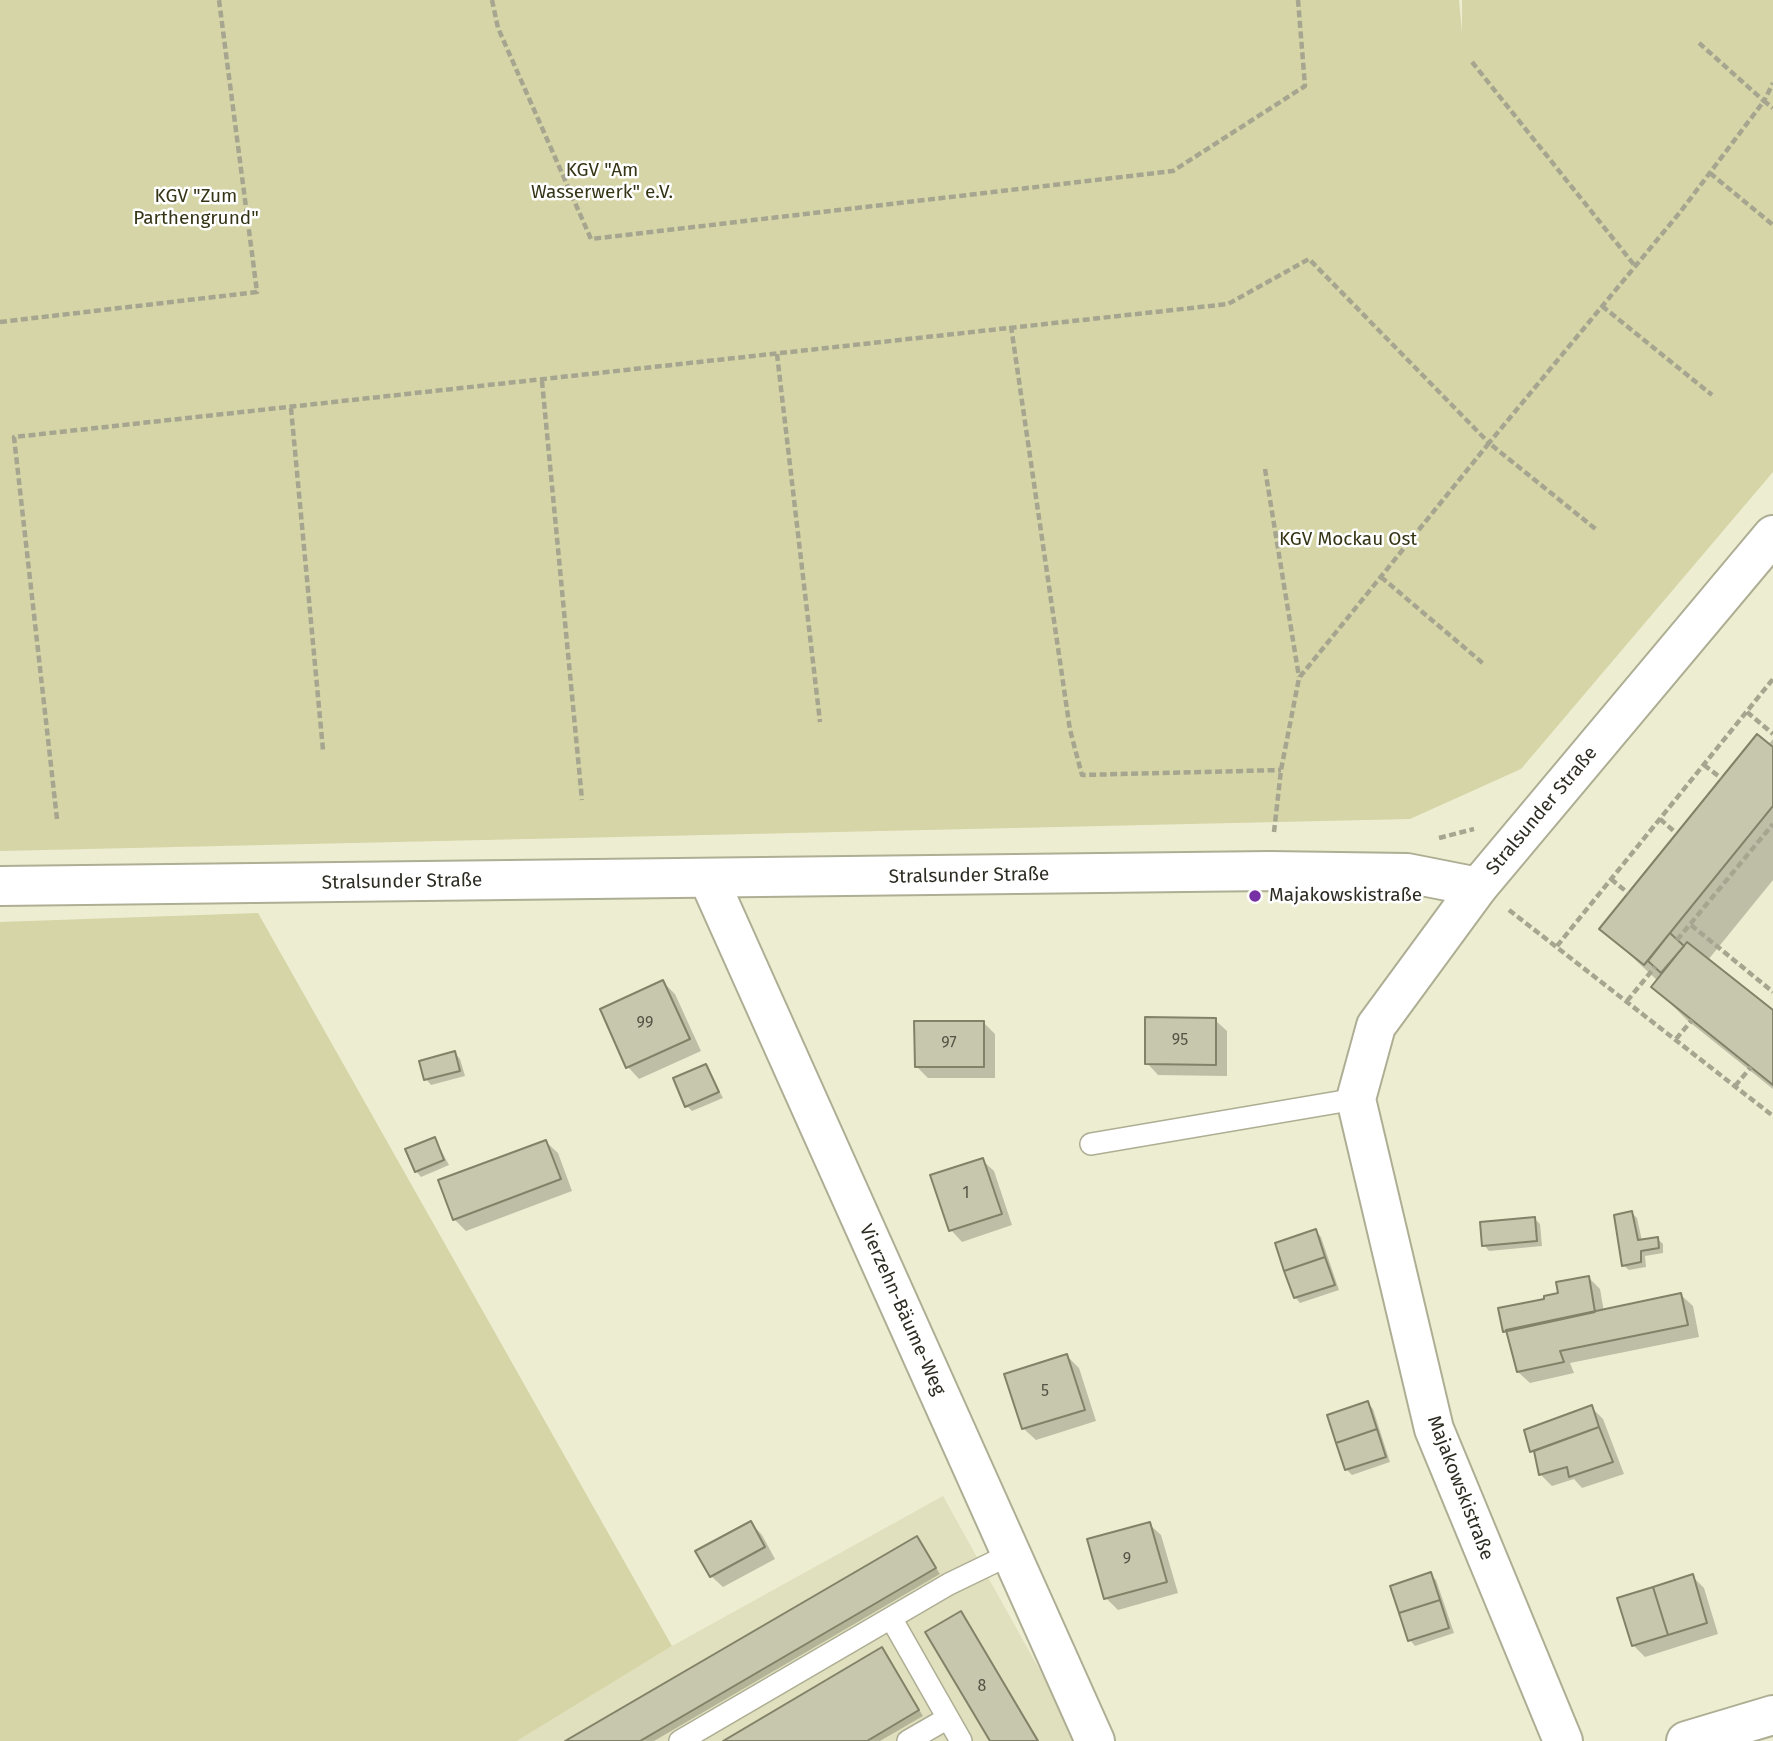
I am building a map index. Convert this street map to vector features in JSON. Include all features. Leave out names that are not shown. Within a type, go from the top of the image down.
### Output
[{"type":"street","name":"Stralsunder Straße","points":[[0,886],[709,880],[1270,871],[1407,873],[1478,887],[1773,535]]},
{"type":"street","name":"Vierzehn-Bäume-Weg","points":[[709,880],[1095,1741]]},
{"type":"street","name":"Majakowskistraße","points":[[1478,887],[1376,1026],[1356,1099],[1434,1429],[1563,1741]]},
{"type":"street","points":[[1686,1741],[1773,1715]]},
{"type":"lane","points":[[1091,1144],[1356,1099]]},
{"type":"lane","points":[[680,1741],[949,1584],[1011,1554]]},
{"type":"lane","points":[[891,1618],[961,1741]]},
{"type":"lane","points":[[908,1741],[948,1718]]},
{"type":"path","points":[[0,322],[257,292],[219,0]]},
{"type":"path","points":[[492,0],[498,28],[591,239],[1173,171],[1305,86],[1298,0]]},
{"type":"path","points":[[1699,43],[1773,108]]},
{"type":"path","points":[[1472,62],[1635,266]]},
{"type":"path","points":[[1299,678],[1710,173],[1765,101],[1773,83]]},
{"type":"path","points":[[1710,173],[1773,225]]},
{"type":"path","points":[[57,819],[14,437],[1228,304],[1309,260],[1489,443],[1598,531]]},
{"type":"path","points":[[1602,306],[1712,395]]},
{"type":"path","points":[[1011,326],[1070,730],[1082,775],[1282,770]]},
{"type":"path","points":[[777,354],[820,722]]},
{"type":"path","points":[[542,381],[582,800]]},
{"type":"path","points":[[291,408],[323,750]]},
{"type":"path","points":[[1265,469],[1299,678],[1282,770],[1270,871]]},
{"type":"path","points":[[1381,577],[1485,665]]},
{"type":"path","points":[[1557,946],[1773,679]]},
{"type":"path","points":[[1747,712],[1773,734]]},
{"type":"path","points":[[1704,765],[1721,778]]},
{"type":"path","points":[[1660,819],[1676,833]]},
{"type":"path","points":[[1677,940],[1773,824]]},
{"type":"path","points":[[1611,879],[1628,893]]},
{"type":"path","points":[[1478,887],[1773,1116]]},
{"type":"path","points":[[1691,925],[1773,992]]},
{"type":"path","points":[[1627,1001],[1654,967]]},
{"type":"path","points":[[1676,1039],[1692,1020]]},
{"type":"path","points":[[1735,1086],[1751,1067]]},
{"type":"shaded area","points":[[943,1496],[1079,1741],[517,1741],[672,1646]]},
{"type":"green space","name":"KGV Mockau Ost","points":[[0,0],[1459,0],[1462,32],[1462,0],[1773,0],[1773,472],[1521,769],[1410,819],[0,851]]},
{"type":"green space","points":[[258,913],[672,1646],[517,1741],[0,1741],[0,922]]},
{"type":"building","points":[[1757,734],[1773,747],[1773,806],[1644,965],[1599,929]]},
{"type":"building","points":[[1670,933],[1684,946],[1661,973],[1648,961]]},
{"type":"building","points":[[1687,942],[1773,1010],[1773,1085],[1651,987]]},
{"type":"building","points":[[663,980],[690,1039],[626,1068],[600,1009]]},
{"type":"building","points":[[1145,1017],[1216,1018],[1216,1065],[1145,1064]]},
{"type":"building","points":[[914,1021],[984,1021],[984,1067],[915,1067]]},
{"type":"building","points":[[455,1051],[460,1071],[424,1080],[419,1061]]},
{"type":"building","points":[[706,1064],[719,1092],[685,1107],[673,1078]]},
{"type":"building","points":[[435,1137],[444,1160],[415,1172],[405,1149]]},
{"type":"building","points":[[546,1140],[561,1179],[453,1220],[438,1180]]},
{"type":"building","points":[[983,1158],[1002,1214],[949,1231],[930,1175]]},
{"type":"building","points":[[1632,1211],[1638,1240],[1658,1237],[1659,1248],[1641,1251],[1641,1262],[1622,1266],[1614,1215]]},
{"type":"building","points":[[1535,1217],[1537,1241],[1482,1246],[1480,1222]]},
{"type":"building","points":[[1316,1229],[1325,1257],[1284,1271],[1275,1243]]},
{"type":"building","points":[[1325,1257],[1335,1285],[1294,1298],[1284,1271]]},
{"type":"building","points":[[1589,1276],[1595,1312],[1503,1332],[1498,1308],[1544,1299],[1544,1296],[1558,1293],[1556,1282]]},
{"type":"building","points":[[1681,1293],[1688,1325],[1560,1351],[1564,1362],[1517,1372],[1506,1330]]},
{"type":"building","points":[[1067,1354],[1085,1410],[1022,1429],[1004,1374]]},
{"type":"building","points":[[1368,1401],[1377,1429],[1336,1443],[1327,1415]]},
{"type":"building","points":[[1592,1405],[1599,1427],[1530,1452],[1524,1430]]},
{"type":"building","points":[[1599,1427],[1613,1462],[1569,1477],[1567,1467],[1539,1475],[1534,1451]]},
{"type":"building","points":[[1377,1429],[1386,1457],[1345,1470],[1336,1443]]},
{"type":"building","points":[[751,1521],[765,1547],[710,1577],[695,1551]]},
{"type":"building","points":[[1150,1522],[1167,1582],[1104,1599],[1087,1539]]},
{"type":"building","points":[[917,1536],[936,1568],[640,1741],[565,1741]]},
{"type":"building","points":[[1431,1572],[1440,1600],[1399,1613],[1390,1586]]},
{"type":"building","points":[[1693,1574],[1707,1623],[1668,1635],[1653,1587]]},
{"type":"building","points":[[1653,1587],[1668,1635],[1632,1646],[1617,1598]]},
{"type":"building","points":[[1440,1600],[1449,1628],[1408,1641],[1399,1613]]},
{"type":"building","points":[[961,1611],[1038,1741],[990,1741],[925,1632]]},
{"type":"building","points":[[882,1647],[919,1710],[867,1741],[723,1741]]},
{"type":"place","name":"Majakowskistraße","points":[[1255,896]]},
{"type":"park label","name":"KGV \"Am Wasserwerk\" e.V.","points":[[602,182]]},
{"type":"park label","name":"KGV \"Zum Parthengrund\"","points":[[196,208]]}]
